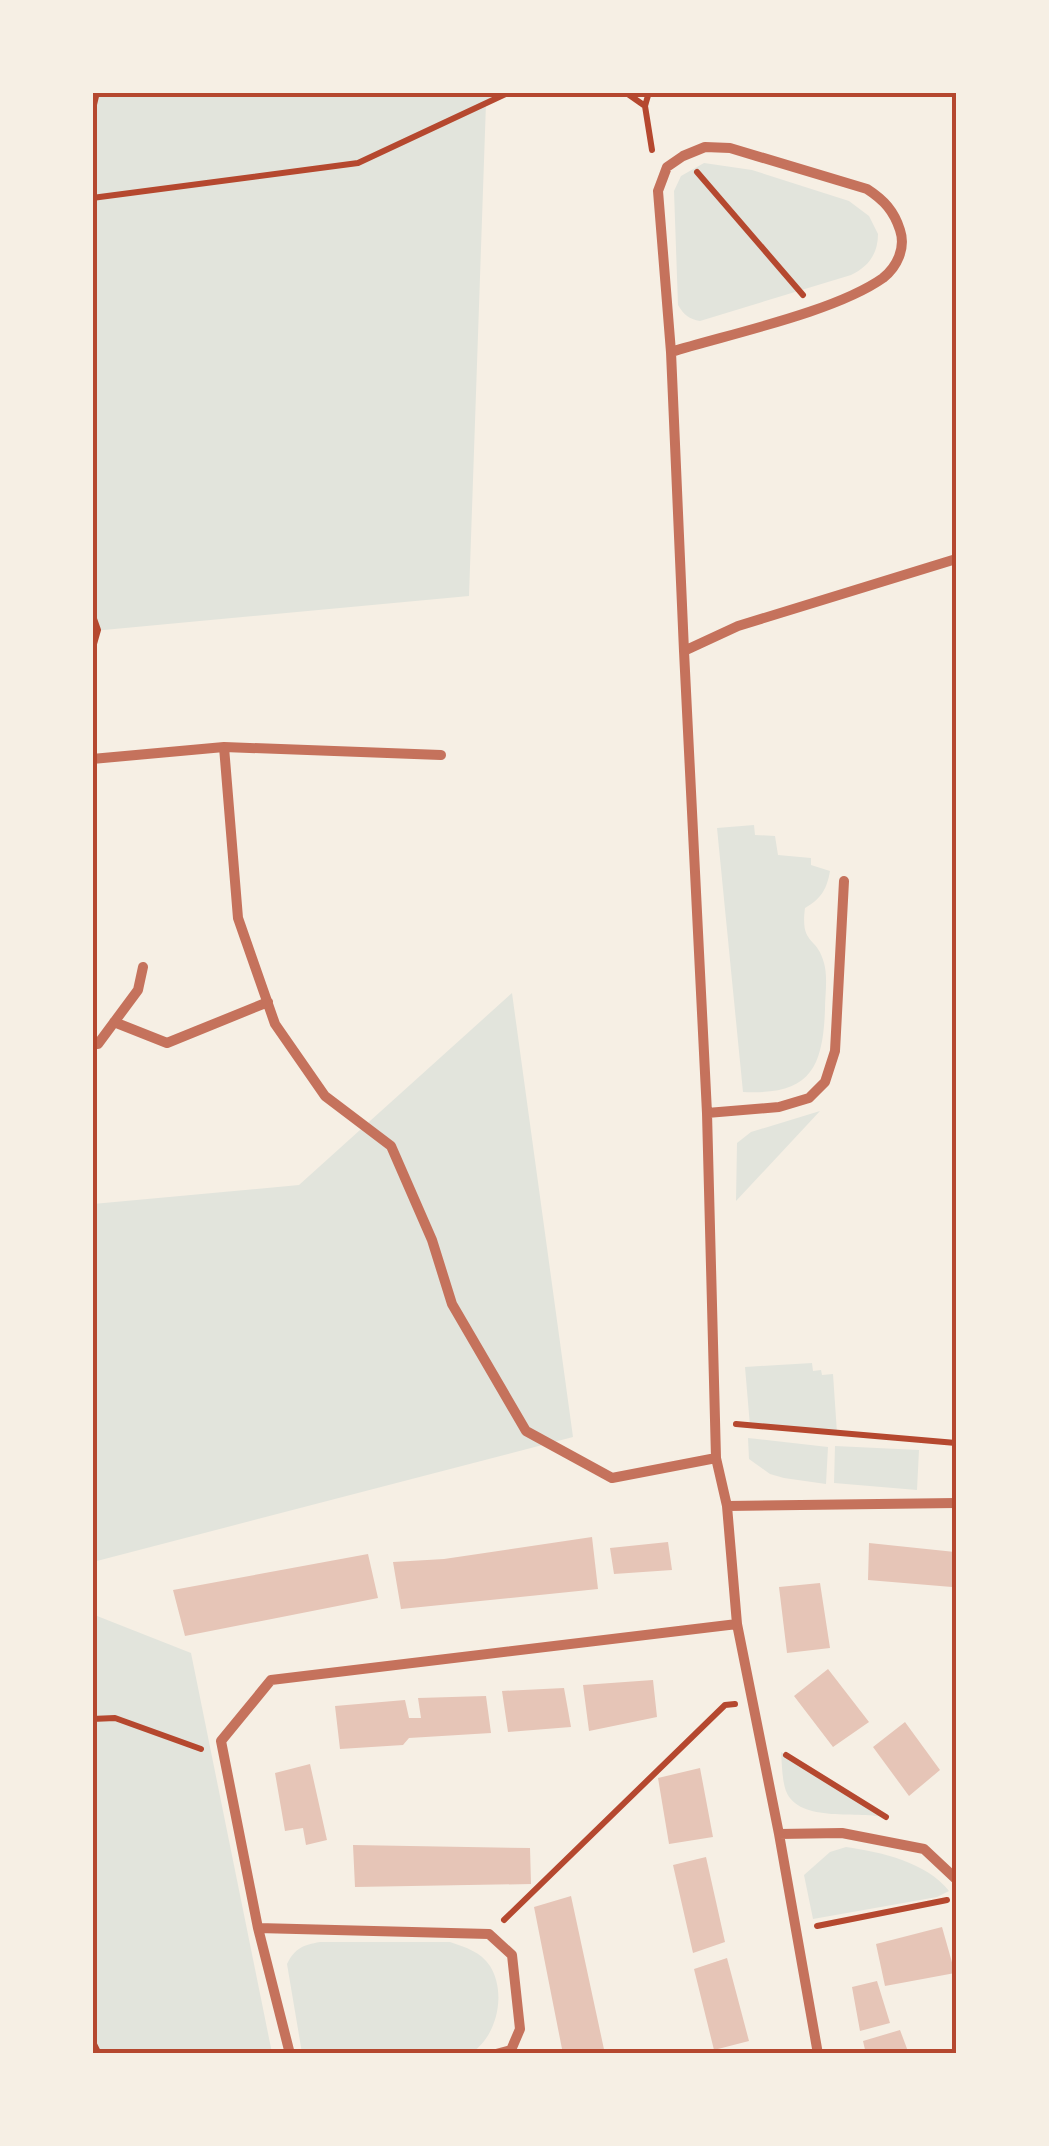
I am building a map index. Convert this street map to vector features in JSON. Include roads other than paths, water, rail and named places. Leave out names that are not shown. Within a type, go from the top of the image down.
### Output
[{"type":"street","points":[[670,352],[814,309],[866,288],[886,275],[900,256],[902,236],[884,200],[867,189],[730,148],[706,147],[666,168],[658,191],[670,352],[707,1113],[716,1458],[727,1506],[738,1624],[818,2054]]},
{"type":"street","points":[[684,651],[738,626],[956,559]]},
{"type":"street","points":[[224,747],[238,918],[275,1024],[325,1096],[391,1146],[432,1240],[452,1304],[526,1431],[612,1478],[716,1458]]},
{"type":"street","points":[[92,759],[224,747],[442,755]]},
{"type":"street","points":[[707,1113],[779,1108],[809,1098],[825,1082],[835,1051],[844,881]]},
{"type":"street","points":[[92,1044],[98,1044],[138,990],[143,967]]},
{"type":"street","points":[[114,1022],[166,1042],[268,1002]]},
{"type":"street","points":[[727,1506],[956,1503]]},
{"type":"street","points":[[290,2054],[258,1928],[220,1742],[270,1680],[738,1624]]},
{"type":"street","points":[[779,1834],[842,1833],[924,1848],[956,1879]]},
{"type":"street","points":[[258,1928],[489,1934],[512,1954],[520,2029],[511,2050],[496,2054]]}]
